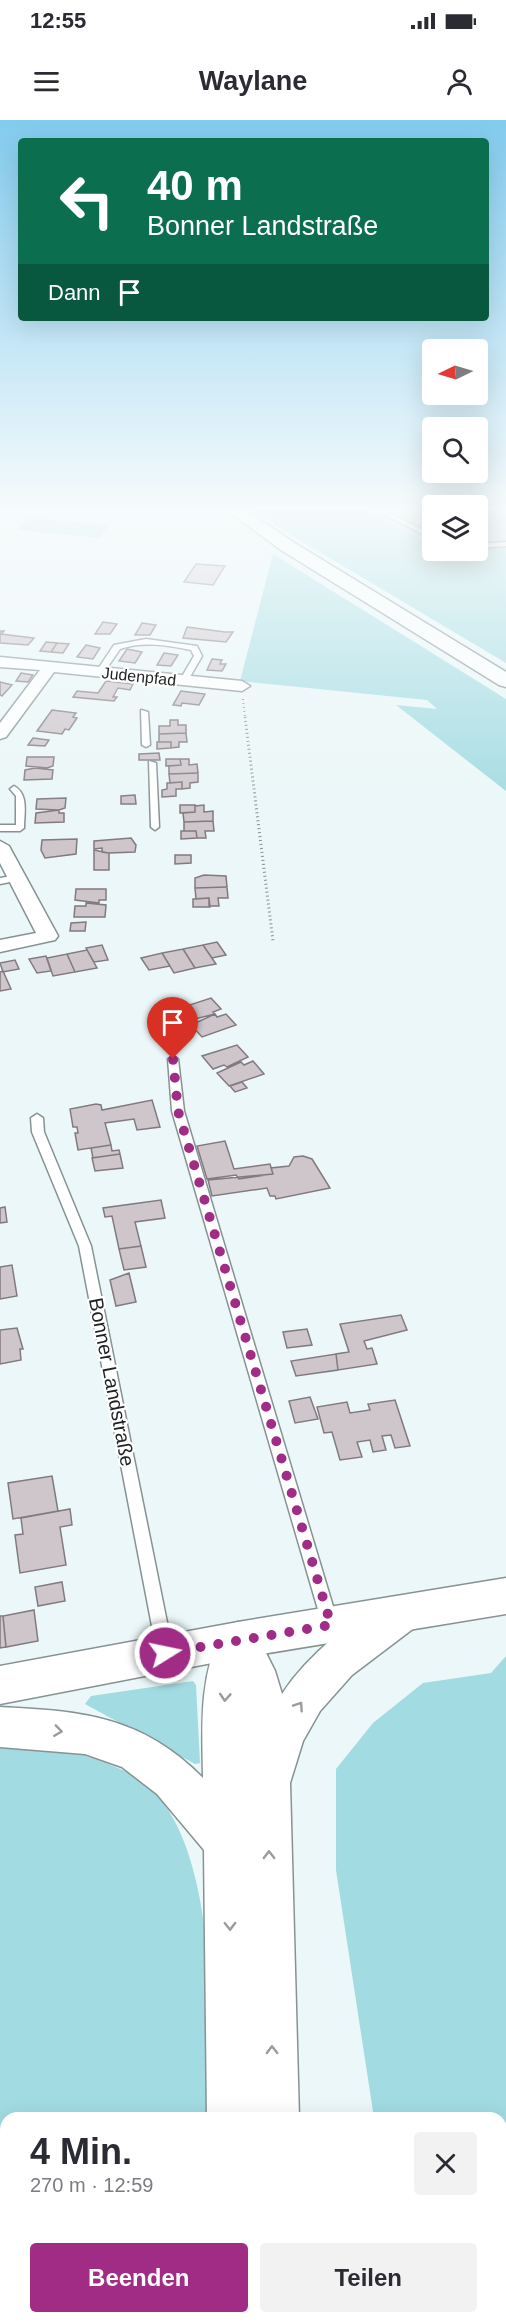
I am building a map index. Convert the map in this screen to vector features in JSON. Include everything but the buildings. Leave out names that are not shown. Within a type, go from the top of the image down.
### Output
[{"type":"main road","points":[[389,609],[506,681]]},
{"type":"main road","points":[[0,1685],[238,1640],[506,1596]]},
{"type":"main road","points":[[268,1800],[279,1740],[314,1683],[355,1646],[399,1615]]},
{"type":"main road","points":[[238,1640],[254,1671],[261,1697],[268,1800],[273,2112]]},
{"type":"main road","points":[[233,2112],[229,1847],[224,1701],[228,1668],[238,1640]]},
{"type":"main road","points":[[0,1727],[51,1729],[99,1736],[137,1752],[170,1775],[186,1790],[203,1809],[229,1847]]},
{"type":"street","name":"Judenpfad","points":[[0,662],[242,686]]},
{"type":"street","points":[[0,734],[50,667]]},
{"type":"street","points":[[0,846],[9,879],[48,936],[0,946]]},
{"type":"lane","points":[[100,672],[117,646],[136,642],[155,642],[194,648],[198,652],[184,680]]},
{"type":"lane","points":[[144,712],[146,745]]},
{"type":"lane","points":[[152,763],[155,827]]},
{"type":"lane","points":[[0,828],[20,828],[20,796],[14,789]]},
{"type":"lane","points":[[173,1059],[178,1111],[331,1625]]},
{"type":"lane","name":"Bonner Landstraße","points":[[37,1118],[38,1132],[85,1246],[165,1653]]},
{"type":"path","points":[[242,686],[273,941]]},
{"type":"shaded area","points":[[259,609],[361,609],[506,699],[506,791],[396,705],[437,709],[427,700],[240,681]]},
{"type":"shaded area","points":[[415,609],[506,609],[506,663]]},
{"type":"shaded area","points":[[506,1656],[506,2112],[373,2112],[336,1870],[336,1769],[373,1723],[423,1683],[491,1673]]},
{"type":"shaded area","points":[[193,1681],[196,1685],[200,1763],[195,1764],[85,1704],[91,1696]]},
{"type":"shaded area","points":[[0,1739],[85,1747],[85,1756],[132,1775],[156,1794],[176,1824],[191,1861],[201,1903],[207,1948],[212,2040],[212,2112],[0,2112]]},
{"type":"route","points":[[165,1653],[331,1625],[178,1111],[173,1059]]}]
